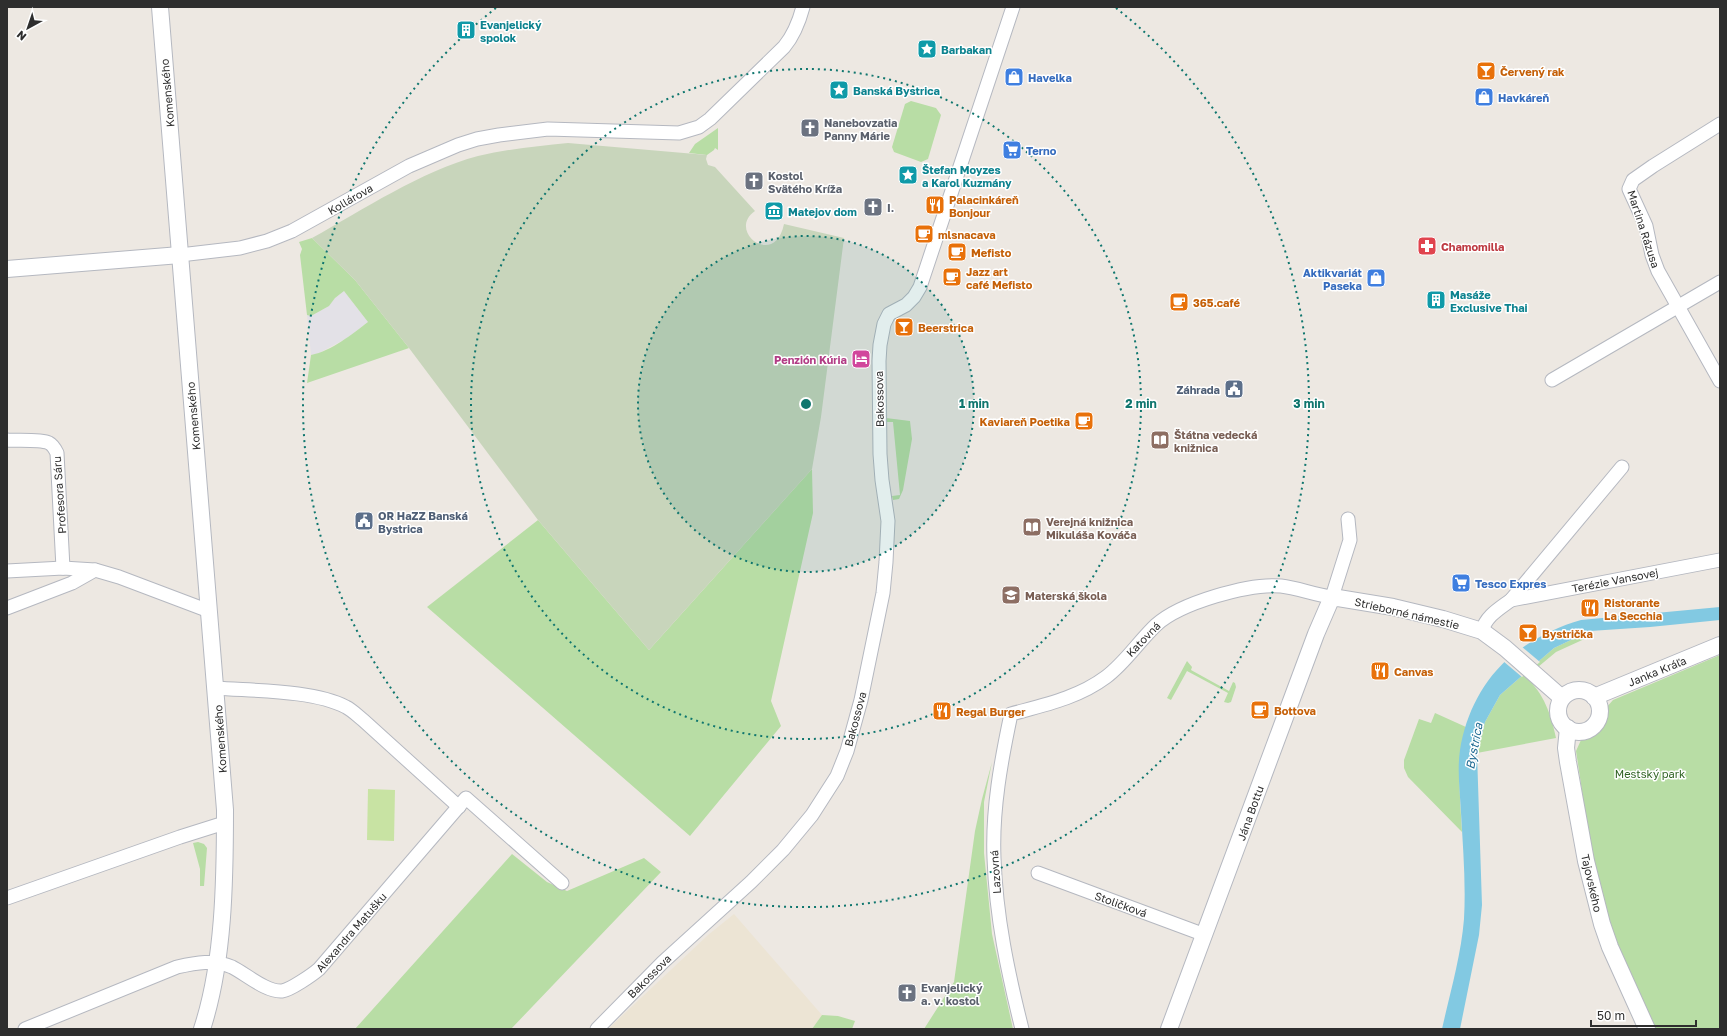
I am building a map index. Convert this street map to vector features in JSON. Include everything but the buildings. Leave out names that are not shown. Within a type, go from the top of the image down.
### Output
[{"type":"street","name":"Komenského","points":[[160,7],[216,688],[225,825],[222,913],[210,1004],[202,1029]]},
{"type":"street","name":"Kollárova","points":[[7,269],[180,255],[240,248],[266,241],[292,231],[409,166],[458,145],[477,139],[548,129],[576,128],[667,133],[689,131],[710,119],[784,47],[792,37],[799,23],[803,7]]},
{"type":"street","name":"Bakossova","points":[[597,1029],[663,962],[751,882],[783,850],[807,821],[837,776],[854,728],[883,593],[888,521],[880,454],[879,361],[884,324],[889,314],[906,305],[914,297],[920,287],[1013,7]]},
{"type":"street","name":"Martina Rázusa","points":[[1720,124],[1633,180],[1629,189],[1646,226],[1652,255],[1658,271],[1720,380]]},
{"type":"street","points":[[1552,380],[1720,282]]},
{"type":"street","name":"Profesora Sáru","points":[[7,440],[50,443],[57,453],[63,568]]},
{"type":"street","name":"Terézie Vansovej","points":[[1482,631],[1484,623],[1489,617],[1511,600],[1622,467]]},
{"type":"street","points":[[1332,597],[1350,540],[1348,519]]},
{"type":"street","name":"Terézie Vansovej","points":[[1511,600],[1720,560]]},
{"type":"street","points":[[7,571],[63,568],[95,570],[119,577],[209,611]]},
{"type":"street","points":[[7,608],[72,583],[95,570]]},
{"type":"street","name":"Katovná","points":[[1011,714],[1061,701],[1105,678],[1118,667],[1157,624],[1166,617],[1195,603],[1222,594],[1255,587],[1282,586],[1332,597]]},
{"type":"street","name":"Strieborné námestie","points":[[1332,597],[1393,607],[1443,619],[1482,631],[1509,651],[1562,698]]},
{"type":"street","name":"Jána Bottu","points":[[1169,1029],[1314,640],[1332,597]]},
{"type":"street","name":"Janka Kráľa","points":[[1594,697],[1720,645]]},
{"type":"street","points":[[216,688],[321,698],[346,707],[363,720],[459,807],[466,798],[562,883]]},
{"type":"street","points":[[1578,690],[1584,691],[1594,697],[1599,708],[1597,721],[1587,730],[1581,731],[1568,728],[1560,720],[1558,709],[1562,698],[1566,694],[1578,690]]},
{"type":"street","name":"Lazovná","points":[[1011,714],[1005,740],[995,806],[994,858],[1001,935],[1022,1029]]},
{"type":"street","name":"Tajovského","points":[[1568,728],[1566,748],[1568,762],[1594,896],[1610,947],[1647,1029]]},
{"type":"street","name":"Alexandra Matušku","points":[[216,963],[232,967],[270,989],[282,991],[309,978],[319,969],[459,807]]},
{"type":"street","points":[[7,898],[180,837],[218,825],[225,825]]},
{"type":"street","name":"Stoličková","points":[[1038,873],[1205,935]]},
{"type":"street","points":[[25,1029],[177,967],[203,963],[216,963]]},
{"type":"shaded area","points":[[344,291],[368,322],[347,338],[319,353],[311,355],[307,315],[311,316],[329,306],[335,298]]},
{"type":"shaded area","points":[[734,914],[822,1015],[812,1029],[608,1029],[708,935]]},
{"type":"green space","points":[[911,101],[936,108],[941,115],[928,159],[921,162],[894,152],[892,147],[905,104]]},
{"type":"green space","points":[[718,128],[718,150],[715,148],[707,155],[689,153],[695,144]]},
{"type":"green space","points":[[568,143],[707,155],[706,159],[708,165],[715,167],[755,211],[748,219],[746,228],[749,236],[755,242],[763,245],[772,244],[779,237],[784,224],[844,238],[821,417],[812,469],[649,650],[538,520],[409,348],[355,280],[312,238],[393,192],[435,171],[478,156],[500,151]]},
{"type":"green space","points":[[312,238],[355,280],[409,348],[307,383],[311,355],[334,346],[368,322],[344,291],[335,298],[329,306],[311,316],[307,315],[300,255],[302,249],[299,242]]},
{"type":"green space","points":[[886,418],[910,421],[912,439],[903,490],[899,499],[893,500],[892,496],[900,495],[893,422],[885,422]]},
{"type":"green space","points":[[812,469],[813,513],[771,701],[781,726],[690,836],[427,607],[538,520],[649,650]]},
{"type":"green space","points":[[1590,631],[1591,636],[1556,652],[1526,677],[1538,690],[1546,705],[1556,738],[1477,753],[1485,722],[1500,695],[1554,648]]},
{"type":"green space","name":"Mestský park","points":[[1720,655],[1720,1029],[1656,1029],[1630,974],[1608,918],[1602,898],[1592,856],[1576,751],[1581,740],[1592,732],[1599,724],[1606,708],[1613,700]]},
{"type":"green space","points":[[1187,661],[1192,667],[1191,670],[1229,691],[1233,682],[1235,683],[1236,687],[1231,702],[1224,702],[1228,693],[1187,671],[1171,700],[1167,698]]},
{"type":"green space","points":[[1435,713],[1466,727],[1460,766],[1462,832],[1408,777],[1404,768],[1404,760],[1419,719],[1431,723]]},
{"type":"green space","points":[[992,762],[984,802],[984,853],[992,934],[1013,1029],[924,1029],[954,982],[975,831]]},
{"type":"green space","points":[[368,789],[395,790],[394,841],[367,840]]},
{"type":"green space","points":[[198,842],[204,844],[207,848],[204,886],[200,886],[200,869],[193,843]]},
{"type":"green space","points":[[512,854],[547,882],[567,891],[644,858],[661,872],[511,1029],[355,1029]]},
{"type":"green space","points":[[822,1015],[838,1016],[855,1021],[852,1029],[812,1029]]},
{"type":"water","name":"Bystrica","points":[[1720,607],[1720,620],[1590,631],[1554,648],[1500,695],[1485,722],[1477,753],[1482,905],[1479,935],[1460,1029],[1442,1029],[1458,961],[1464,919],[1465,893],[1459,758],[1463,736],[1471,710],[1484,687],[1501,665],[1511,656],[1544,635],[1562,626],[1581,620]]},
{"type":"pier","points":[[1521,646],[1540,662],[1522,677],[1503,661]]},
{"type":"place","name":"Evanjelický spolok","points":[[466,30]]},
{"type":"place","name":"Barbakan","points":[[927,49]]},
{"type":"place","name":"Červený rak","points":[[1486,71]]},
{"type":"place","name":"Havelka","points":[[1014,77]]},
{"type":"place","name":"Banská Bystrica","points":[[839,90]]},
{"type":"place","name":"Havkáreň","points":[[1484,97]]},
{"type":"place","name":"Nanebovzatia Panny Márie","points":[[810,128]]},
{"type":"place","name":"Terno","points":[[1012,150]]},
{"type":"place","name":"Štefan Moyzes a Karol Kuzmány","points":[[908,175]]},
{"type":"place","name":"Kostol Svätého Kríža","points":[[754,181]]},
{"type":"place","name":"Palacinkáreň Bonjour","points":[[935,205]]},
{"type":"place","name":"I.","points":[[873,207]]},
{"type":"place","name":"Matejov dom","points":[[774,211]]},
{"type":"place","name":"mlsnacava","points":[[924,234]]},
{"type":"place","name":"Chamomilla","points":[[1427,246]]},
{"type":"place","name":"Mefisto","points":[[957,252]]},
{"type":"place","name":"Jazz art café Mefisto","points":[[952,277]]},
{"type":"place","name":"Aktikvariát Paseka","points":[[1376,278]]},
{"type":"place","name":"Masáže Exclusive Thai","points":[[1436,300]]},
{"type":"place","name":"365.café","points":[[1179,302]]},
{"type":"place","name":"Beerstrica","points":[[904,327]]},
{"type":"place","name":"Penzión Kúria","points":[[861,359]]},
{"type":"place","name":"Záhrada","points":[[1234,389]]},
{"type":"place","name":"Kaviareň Poetika","points":[[1084,421]]},
{"type":"place","name":"Štátna vedecká knižnica","points":[[1160,440]]},
{"type":"place","name":"OR HaZZ Banská Bystrica","points":[[364,521]]},
{"type":"place","name":"Verejná knižnica Mikuláša Kováča","points":[[1032,527]]},
{"type":"place","name":"Tesco Expres","points":[[1461,583]]},
{"type":"place","name":"Materská škola","points":[[1011,595]]},
{"type":"place","name":"Ristorante La Secchia","points":[[1590,608]]},
{"type":"place","name":"Bystrička","points":[[1528,633]]},
{"type":"place","name":"Canvas","points":[[1380,671]]},
{"type":"place","name":"Bottova","points":[[1260,710]]},
{"type":"place","name":"Regal Burger","points":[[942,711]]},
{"type":"place","name":"Evanjelický a. v. kostol","points":[[907,993]]}]
